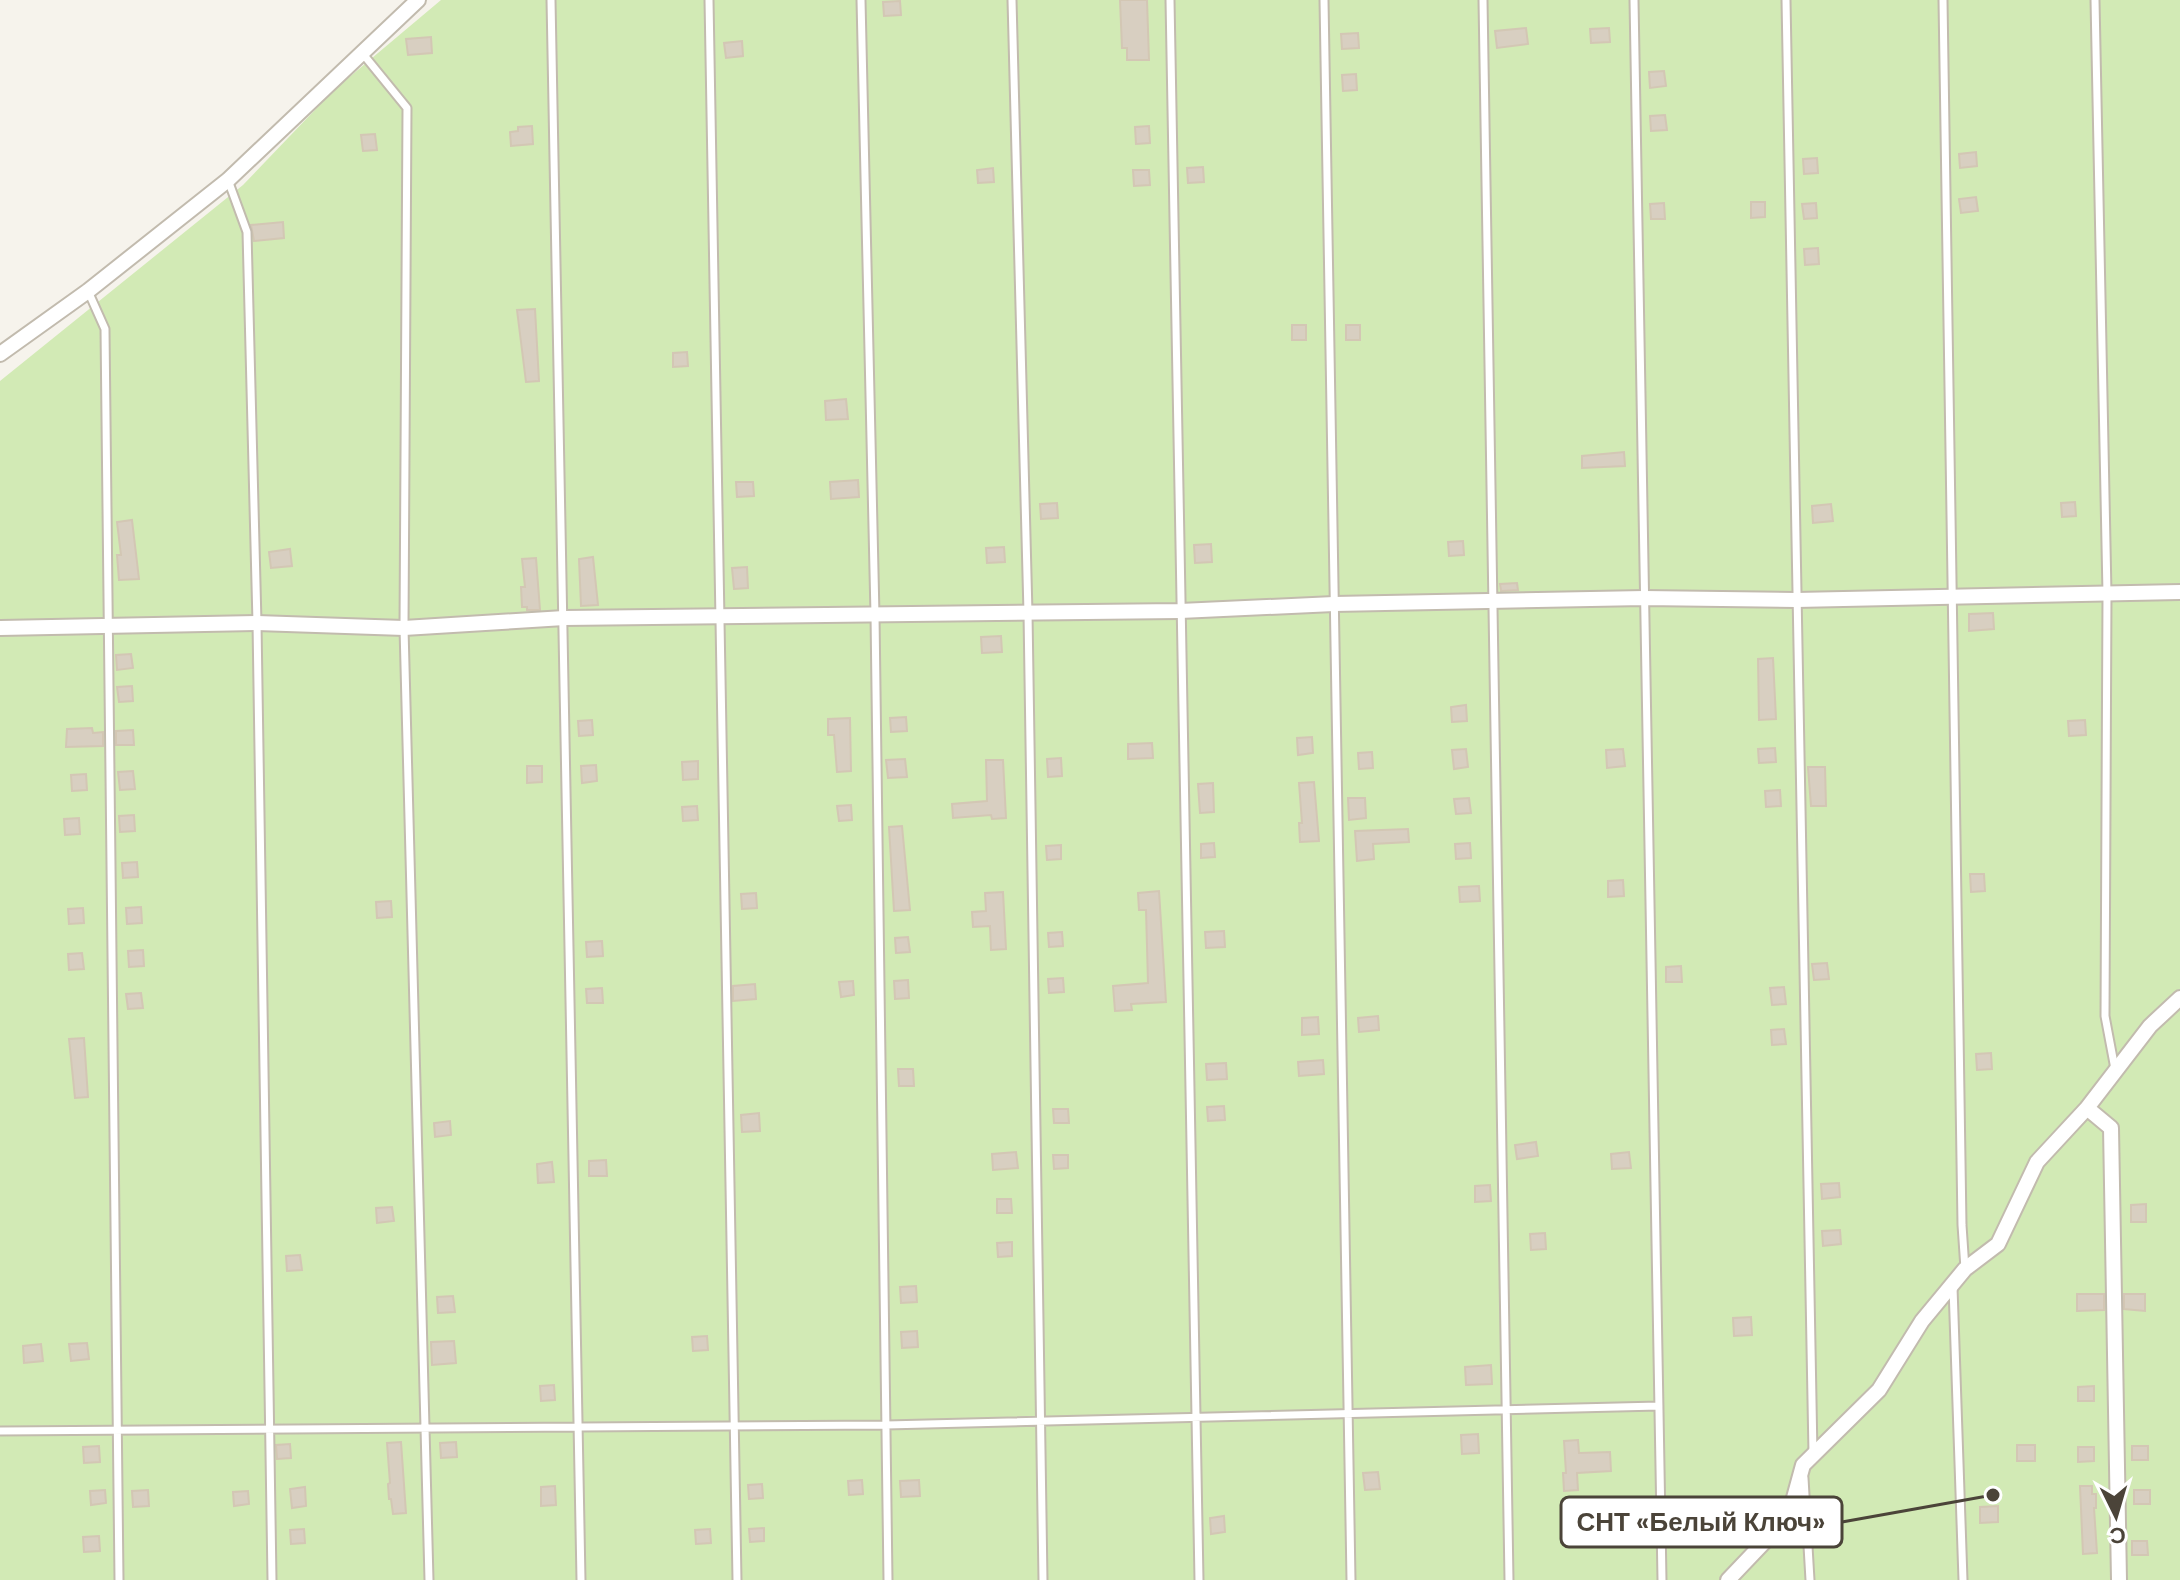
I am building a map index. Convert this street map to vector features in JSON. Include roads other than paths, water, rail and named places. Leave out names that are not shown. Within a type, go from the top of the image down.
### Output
[{"type":"street","points":[[0,354],[88,291],[228,180],[418,0]]},
{"type":"street","points":[[0,628],[257,623],[404,628],[564,618],[1180,611],[1334,604],[1644,598],[1796,600],[2180,592]]},
{"type":"street","points":[[1728,1580],[1789,1516],[1808,1460],[1879,1390],[1922,1321],[1952,1283],[1998,1244],[2037,1162],[2087,1108],[2150,1026],[2180,998]]},
{"type":"street","points":[[2087,1108],[2111,1128],[2119,1580]]},
{"type":"lane","points":[[551,0],[581,1580]]},
{"type":"lane","points":[[709,0],[737,1580]]},
{"type":"lane","points":[[861,0],[875,615],[888,1580]]},
{"type":"lane","points":[[1012,0],[1028,613],[1043,1580]]},
{"type":"lane","points":[[1170,0],[1199,1580]]},
{"type":"lane","points":[[1324,0],[1351,1580]]},
{"type":"lane","points":[[1483,0],[1509,1580]]},
{"type":"lane","points":[[1634,0],[1662,1580]]},
{"type":"lane","points":[[1786,0],[1810,1580]]},
{"type":"lane","points":[[1943,0],[1961,1193],[1965,1269]]},
{"type":"lane","points":[[2095,0],[2107,594],[2105,1016],[2115,1071]]},
{"type":"lane","points":[[363,54],[407,108],[404,628],[429,1580]]},
{"type":"lane","points":[[228,180],[247,232],[257,623],[272,1580]]},
{"type":"lane","points":[[88,291],[105,329],[119,1580]]},
{"type":"lane","points":[[1952,1283],[1963,1580]]},
{"type":"lane","points":[[0,1431],[886,1425],[1659,1406]]},
{"type":"place","name":"СНТ «Белый Ключ»","points":[[1993,1495]]}]
